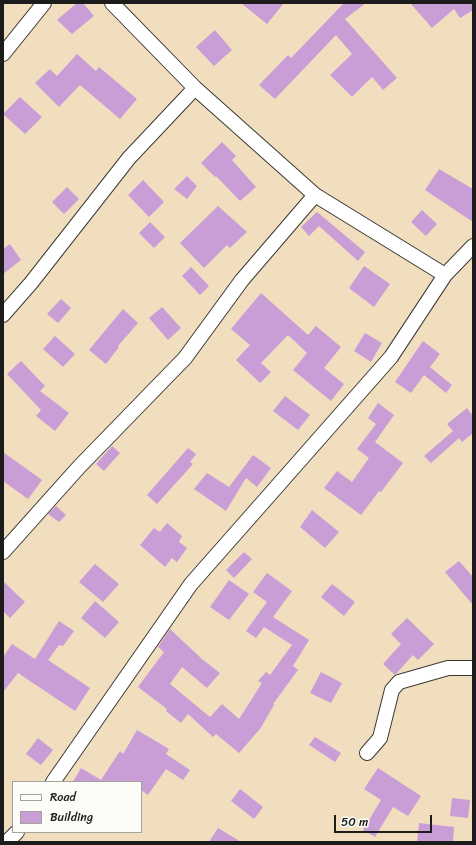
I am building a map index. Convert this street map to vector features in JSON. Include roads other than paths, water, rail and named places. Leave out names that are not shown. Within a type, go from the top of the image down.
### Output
[{"type":"street","points":[[3,54],[44,3]]},
{"type":"street","points":[[112,3],[195,88],[315,195],[446,275]]},
{"type":"street","points":[[3,315],[31,283],[128,158],[195,88]]},
{"type":"street","points":[[3,552],[74,472],[185,358],[242,280],[315,195]]},
{"type":"street","points":[[54,781],[191,584],[391,357],[446,275],[473,246]]},
{"type":"street","points":[[367,753],[380,738],[392,690],[399,682],[448,668],[473,668]]},
{"type":"street","points":[[8,842],[16,833]]}]
